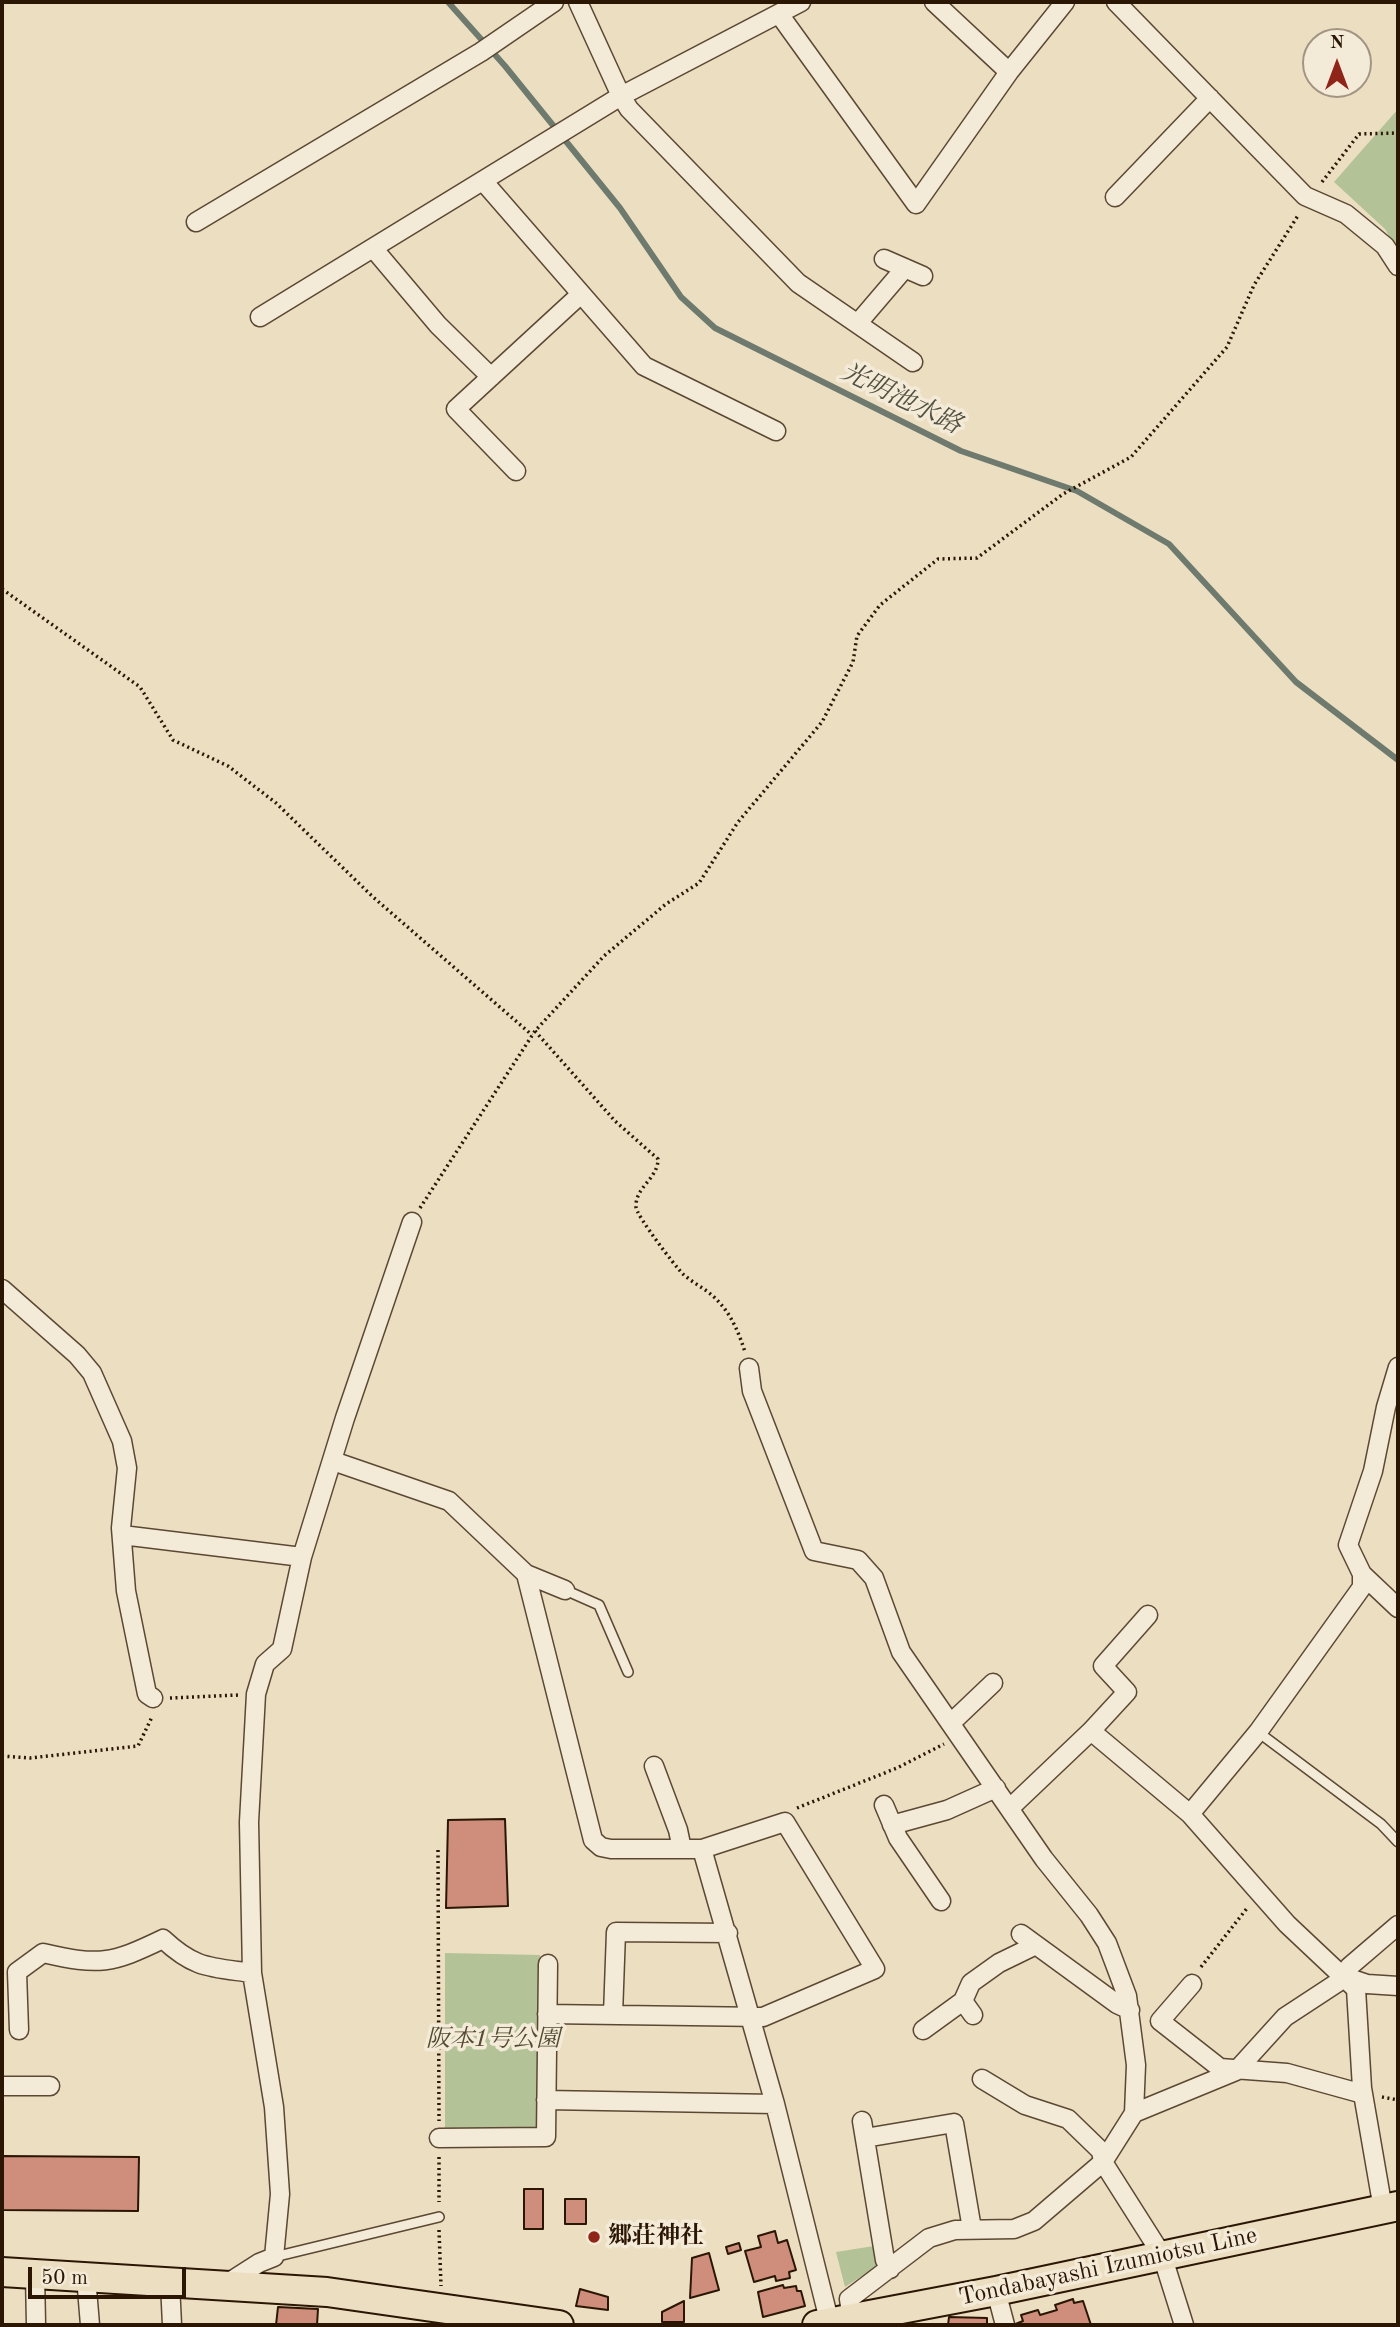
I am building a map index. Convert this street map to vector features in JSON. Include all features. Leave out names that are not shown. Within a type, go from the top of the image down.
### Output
[{"type":"main road","name":"Tondabayashi Izumiotsu Line","points":[[833,2323],[1391,2207]]},
{"type":"main road","points":[[2,2272],[327,2292],[441,2317],[559,2325]]},
{"type":"street","points":[[196,222],[488,47],[554,2]]},
{"type":"street","points":[[578,2],[629,109],[798,283],[913,362]]},
{"type":"street","points":[[260,317],[621,96],[801,2]]},
{"type":"street","points":[[934,2],[1009,72]]},
{"type":"street","points":[[779,14],[916,204],[1009,72],[1065,2]]},
{"type":"street","points":[[1116,2],[1305,195],[1346,214],[1385,246],[1398,266]]},
{"type":"street","points":[[1115,197],[1210,98]]},
{"type":"street","points":[[483,181],[644,366],[776,431]]},
{"type":"street","points":[[373,247],[438,325],[491,377]]},
{"type":"street","points":[[884,259],[923,276]]},
{"type":"street","points":[[858,323],[905,268]]},
{"type":"street","points":[[516,471],[456,409],[581,294]]},
{"type":"street","points":[[223,2286],[258,2263],[274,2257],[280,2194],[274,2107],[253,1973],[249,1822],[256,1694],[265,1664],[282,1648],[302,1558],[412,1222]]},
{"type":"street","points":[[2,1289],[77,1355],[92,1373],[122,1441],[127,1468],[122,1535],[126,1591],[147,1694],[153,1698]]},
{"type":"street","points":[[1398,1367],[1386,1407],[1373,1471],[1348,1545],[1362,1574],[1398,1608]]},
{"type":"street","points":[[749,1368],[752,1391],[814,1551],[858,1560],[874,1578],[901,1652],[1107,1943],[1130,2010],[1136,2065],[1134,2113],[1103,2162],[1034,2221],[1014,2229],[955,2230],[929,2238],[849,2299],[833,2323]]},
{"type":"street","points":[[333,1461],[449,1501],[526,1574],[565,1590]]},
{"type":"street","points":[[122,1535],[302,1558]]},
{"type":"street","points":[[526,1574],[593,1840],[601,1847],[611,1849],[702,1849],[785,1822],[876,1969],[763,2017],[547,2014]]},
{"type":"street","points":[[1190,1814],[1258,1732],[1355,1600],[1362,1587],[1362,1574]]},
{"type":"street","points":[[1010,1808],[1091,1731],[1127,1692],[1103,1666],[1148,1615]]},
{"type":"street","points":[[955,1730],[993,1683]]},
{"type":"street","points":[[1091,1731],[1190,1814],[1287,1924],[1356,1989],[1363,2094],[1391,2207]]},
{"type":"street","points":[[653,1766],[678,1830],[682,1849]]},
{"type":"street","points":[[892,1825],[947,1810],[996,1788]]},
{"type":"street","points":[[884,1805],[892,1825],[941,1901]]},
{"type":"street","points":[[702,1849],[775,2104],[833,2323]]},
{"type":"street","points":[[1134,2113],[1236,2071],[1285,2017],[1346,1977],[1349,1967],[1398,1925]]},
{"type":"street","points":[[613,2015],[616,1932],[727,1933]]},
{"type":"street","points":[[1021,1934],[1117,2004],[1130,2010]]},
{"type":"street","points":[[19,2030],[17,1972],[43,1954],[79,1961],[109,1962],[163,1939],[184,1958],[201,1966],[253,1973]]},
{"type":"street","points":[[923,2029],[968,2008],[971,1983],[999,1963],[1036,1945]]},
{"type":"street","points":[[439,2138],[546,2137],[548,1964]]},
{"type":"street","points":[[1346,1977],[1367,1984],[1398,1986]]},
{"type":"street","points":[[1192,1984],[1160,2021],[1220,2068],[1287,2073],[1363,2094]]},
{"type":"street","points":[[995,2081],[1025,2105],[1069,2119],[1101,2151],[1103,2162],[1162,2255],[1184,2325]]},
{"type":"street","points":[[2,2086],[50,2086]]},
{"type":"street","points":[[546,2100],[775,2104]]},
{"type":"street","points":[[890,2269],[885,2260],[864,2130],[954,2123],[972,2230]]},
{"type":"street","points":[[35,2274],[36,2325]]},
{"type":"street","points":[[86,2277],[90,2325]]},
{"type":"street","points":[[170,2283],[172,2325]]},
{"type":"street","points":[[996,2291],[1005,2325]]},
{"type":"lane","points":[[565,1590],[599,1605],[628,1672]]},
{"type":"lane","points":[[1258,1732],[1381,1824],[1398,1842]]},
{"type":"lane","points":[[274,2257],[439,2217]]},
{"type":"path","points":[[412,1222],[463,1138],[494,1097],[533,1033],[604,956],[666,904],[699,883],[738,822],[822,722],[853,662],[857,636],[880,605],[938,559],[977,558],[1063,494],[1131,457],[1227,347],[1254,285],[1310,197],[1359,134],[1398,133]]},
{"type":"path","points":[[2,589],[140,687],[173,740],[228,766],[276,803],[373,897],[533,1033],[615,1121],[658,1159],[658,1169],[638,1194],[636,1208],[640,1220],[681,1272],[717,1300],[738,1330],[749,1368]]},
{"type":"path","points":[[2,1756],[30,1758],[138,1745],[155,1712],[153,1698],[256,1694]]},
{"type":"path","points":[[785,1822],[792,1810],[897,1768],[955,1730]]},
{"type":"path","points":[[438,1850],[441,2317]]},
{"type":"path","points":[[1192,1984],[1194,1976],[1260,1891]]},
{"type":"green space","points":[[1398,109],[1398,251],[1385,229],[1334,182]]},
{"type":"green space","name":"阪本1号公園","points":[[445,1953],[540,1955],[540,2124],[533,2131],[445,2131]]},
{"type":"green space","points":[[874,2246],[877,2266],[845,2287],[836,2252]]},
{"type":"building","points":[[505,1819],[508,1906],[446,1908],[448,1820]]},
{"type":"building","points":[[2,2156],[139,2157],[138,2211],[2,2210]]},
{"type":"building","points":[[524,2189],[543,2189],[543,2229],[524,2229]]},
{"type":"building","points":[[565,2199],[586,2199],[586,2224],[565,2224]]},
{"type":"building","points":[[775,2231],[778,2243],[787,2240],[796,2270],[789,2272],[790,2278],[776,2281],[775,2276],[754,2282],[745,2251],[761,2247],[758,2236]]},
{"type":"building","points":[[739,2243],[741,2250],[728,2254],[726,2247]]},
{"type":"building","points":[[709,2253],[719,2290],[690,2298],[692,2258]]},
{"type":"building","points":[[783,2285],[784,2288],[796,2286],[797,2291],[801,2291],[805,2306],[763,2317],[758,2292]]},
{"type":"building","points":[[580,2289],[608,2297],[608,2310],[576,2306]]},
{"type":"building","points":[[1073,2299],[1074,2303],[1083,2301],[1091,2325],[1013,2325],[1023,2321],[1021,2315],[1038,2310],[1040,2315],[1057,2310],[1055,2305]]},
{"type":"building","points":[[684,2301],[684,2322],[662,2322],[662,2312]]},
{"type":"building","points":[[278,2307],[318,2309],[317,2325],[276,2325]]},
{"type":"building","points":[[949,2317],[987,2318],[987,2325],[948,2325]]},
{"type":"waterway","name":"光明池水路","points":[[448,2],[505,66],[620,208],[681,297],[715,328],[961,451],[1077,491],[1169,544],[1296,682],[1398,760]]},
{"type":"place","name":"郷荘神社","points":[[594,2237]]}]
